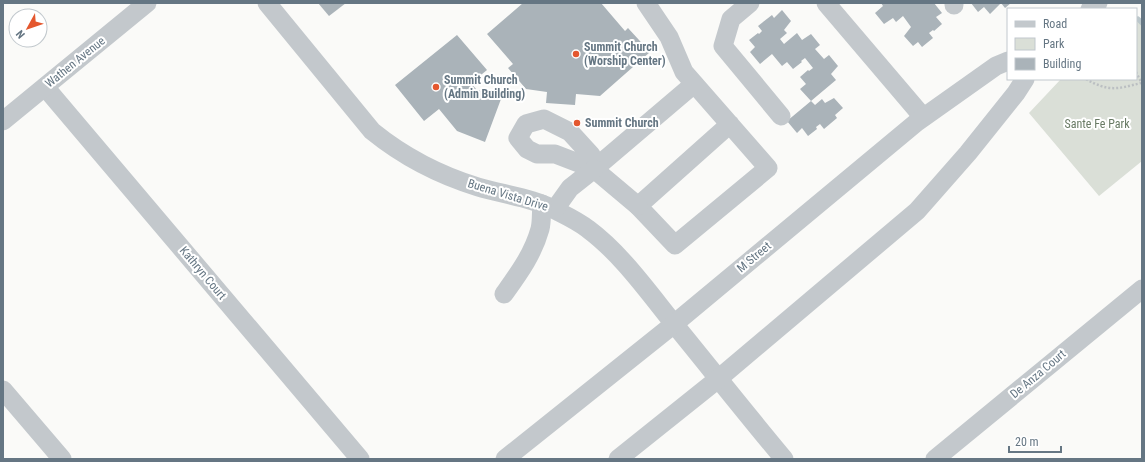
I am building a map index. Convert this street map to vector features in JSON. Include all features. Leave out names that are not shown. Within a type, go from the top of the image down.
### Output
[{"type":"street","name":"Wathen Avenue","points":[[3,121],[147,3]]},
{"type":"street","name":"Buena Vista Drive","points":[[267,3],[372,131],[389,145],[442,175],[548,207],[588,229],[609,248],[638,279],[784,459]]},
{"type":"street","points":[[594,169],[638,206],[676,245],[768,168],[684,72],[669,38],[646,3]]},
{"type":"street","points":[[750,3],[731,19],[723,46],[781,116]]},
{"type":"street","points":[[826,3],[923,117]]},
{"type":"street","name":"M Street","points":[[505,459],[674,324],[923,117],[996,66],[1007,61]]},
{"type":"street","points":[[618,459],[718,379],[917,211],[968,153],[1016,93],[1024,80]]},
{"type":"street","points":[[504,294],[533,250],[548,207],[694,84]]},
{"type":"street","name":"Kathryn Court","points":[[45,87],[360,459]]},
{"type":"street","points":[[638,206],[730,124]]},
{"type":"street","name":"De Anza Court","points":[[935,459],[1142,288]]},
{"type":"street","points":[[3,390],[62,459]]},
{"type":"path","points":[[1088,80],[1104,88],[1119,88],[1142,83],[1137,74]]},
{"type":"green space","name":"Sante Fe Park","points":[[1142,18],[1142,161],[1099,196],[1029,113],[1060,80],[1137,80],[1137,20]]},
{"type":"building","points":[[318,3],[346,3],[329,16]]},
{"type":"building","name":"Summit Church (Worship Center)","points":[[523,3],[601,3],[625,31],[628,28],[650,52],[600,96],[576,94],[575,105],[546,103],[547,92],[526,89],[508,68],[513,64],[487,34]]},
{"type":"building","points":[[881,3],[934,3],[942,13],[936,17],[942,24],[934,31],[933,30],[929,33],[933,38],[922,47],[918,42],[913,46],[904,36],[911,27],[903,16],[896,22],[893,18],[884,24],[875,13],[883,6]]},
{"type":"building","points":[[971,3],[1001,3],[990,14],[984,7],[978,12]]},
{"type":"building","points":[[1001,3],[1011,3],[1005,8]]},
{"type":"building","points":[[782,10],[791,21],[784,30],[787,33],[780,39],[784,44],[797,33],[802,40],[811,34],[820,45],[815,49],[824,59],[829,55],[838,66],[831,74],[836,80],[811,101],[800,89],[806,84],[800,77],[808,70],[809,71],[813,68],[805,58],[793,69],[787,62],[782,66],[772,54],[760,64],[750,52],[755,47],[749,40],[762,31],[758,26],[772,15],[774,18]]},
{"type":"building","name":"Summit Church (Admin Building)","points":[[457,35],[487,70],[471,83],[476,89],[501,99],[485,142],[457,131],[439,109],[424,121],[395,85]]},
{"type":"building","points":[[834,98],[843,108],[835,115],[837,118],[824,129],[820,124],[816,127],[817,129],[808,136],[802,128],[797,133],[787,121],[811,101],[815,105],[822,99],[825,103]]},
{"type":"waterway","points":[[1138,19],[1142,23]]},
{"type":"place","name":"Summit Church (Worship Center)","points":[[576,54]]},
{"type":"place","name":"Summit Church (Admin Building)","points":[[436,87]]},
{"type":"place","name":"Summit Church","points":[[577,123]]}]
